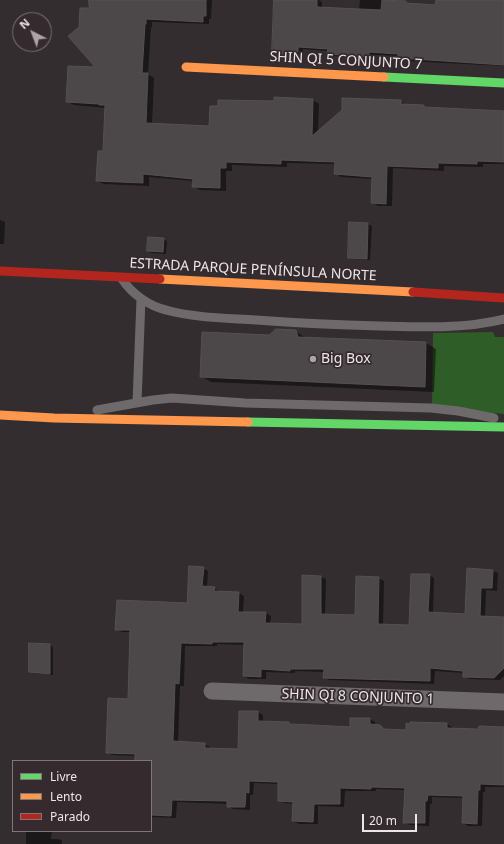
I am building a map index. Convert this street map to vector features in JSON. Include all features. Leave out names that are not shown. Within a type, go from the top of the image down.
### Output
[{"type":"main road","name":"SHIN QI 5 CONJUNTO 7","points":[[186,67],[504,83]]},
{"type":"main road","name":"ESTRADA PARQUE PENÍNSULA NORTE","points":[[0,271],[504,298]]},
{"type":"main road","points":[[0,415],[54,418],[504,427]]},
{"type":"street","name":"SHIN QI 8 CONJUNTO 1","points":[[212,691],[504,702]]},
{"type":"lane","points":[[121,277],[128,288],[141,299],[164,310],[187,315],[307,324],[449,327],[478,324],[504,319]]},
{"type":"lane","points":[[137,403],[141,299]]},
{"type":"lane","points":[[54,418],[172,398],[245,403],[431,408],[458,411],[504,420]]},
{"type":"green space","points":[[493,332],[495,337],[504,337],[504,414],[432,407],[433,333]]},
{"type":"building","points":[[89,0],[206,0],[206,16],[203,16],[203,22],[146,19],[142,73],[148,73],[146,123],[209,126],[210,106],[218,106],[218,100],[274,101],[274,97],[313,99],[312,136],[342,110],[342,98],[401,100],[401,104],[424,105],[424,107],[504,111],[504,162],[477,161],[477,164],[438,163],[438,168],[387,166],[386,204],[371,203],[372,177],[334,174],[335,162],[281,160],[281,164],[226,162],[226,168],[220,168],[220,188],[192,187],[193,179],[143,174],[143,183],[96,181],[98,151],[103,151],[105,105],[66,102],[68,66],[95,67],[68,36],[79,27],[80,8],[89,8]]},
{"type":"building","points":[[274,0],[317,0],[317,7],[381,10],[382,0],[406,1],[406,3],[435,5],[436,0],[504,0],[504,65],[398,58],[398,54],[369,52],[369,57],[327,54],[328,49],[298,47],[298,52],[292,52],[292,55],[272,55]]},
{"type":"building","points":[[349,222],[368,223],[367,259],[348,258]]},
{"type":"building","points":[[148,237],[164,238],[163,252],[147,251]]},
{"type":"building","name":"Big Box","points":[[276,329],[296,330],[298,337],[426,342],[425,387],[200,377],[202,332],[269,335]]},
{"type":"building","points":[[189,566],[204,567],[202,586],[215,587],[214,591],[239,592],[238,612],[266,612],[265,623],[302,624],[302,575],[321,576],[321,614],[355,615],[356,576],[379,577],[378,624],[409,625],[411,574],[430,574],[428,612],[465,614],[467,568],[493,570],[492,588],[481,588],[480,616],[504,617],[504,668],[494,678],[463,677],[463,671],[430,668],[430,681],[323,678],[324,669],[290,669],[290,671],[261,669],[261,677],[243,676],[244,642],[212,642],[212,644],[181,643],[179,684],[175,683],[173,741],[205,743],[205,748],[238,749],[239,711],[258,711],[258,721],[289,722],[289,724],[350,727],[350,718],[370,718],[370,724],[380,725],[384,729],[406,730],[406,723],[410,724],[410,722],[447,723],[447,728],[478,729],[479,726],[504,727],[504,785],[480,784],[480,790],[478,790],[477,824],[462,823],[463,796],[428,795],[427,801],[425,801],[425,823],[403,823],[405,788],[371,787],[371,789],[340,788],[340,804],[314,804],[313,822],[292,821],[293,802],[278,801],[278,782],[249,781],[249,793],[246,792],[245,807],[227,807],[227,801],[172,800],[171,816],[152,815],[152,760],[135,760],[135,754],[106,753],[108,698],[128,699],[130,630],[115,630],[117,600],[187,603]]},
{"type":"building","points":[[29,643],[50,644],[50,674],[29,672]]},
{"type":"traffic: fast","points":[[384,77],[504,83]]},
{"type":"traffic: fast","points":[[248,422],[504,427]]},
{"type":"traffic: slow","points":[[186,67],[384,77]]},
{"type":"traffic: slow","points":[[160,279],[413,292]]},
{"type":"traffic: slow","points":[[0,415],[54,418],[248,422]]},
{"type":"traffic: jam","points":[[0,271],[160,279]]},
{"type":"traffic: jam","points":[[413,292],[504,298]]},
{"type":"place","name":"Big Box","points":[[313,359]]}]
